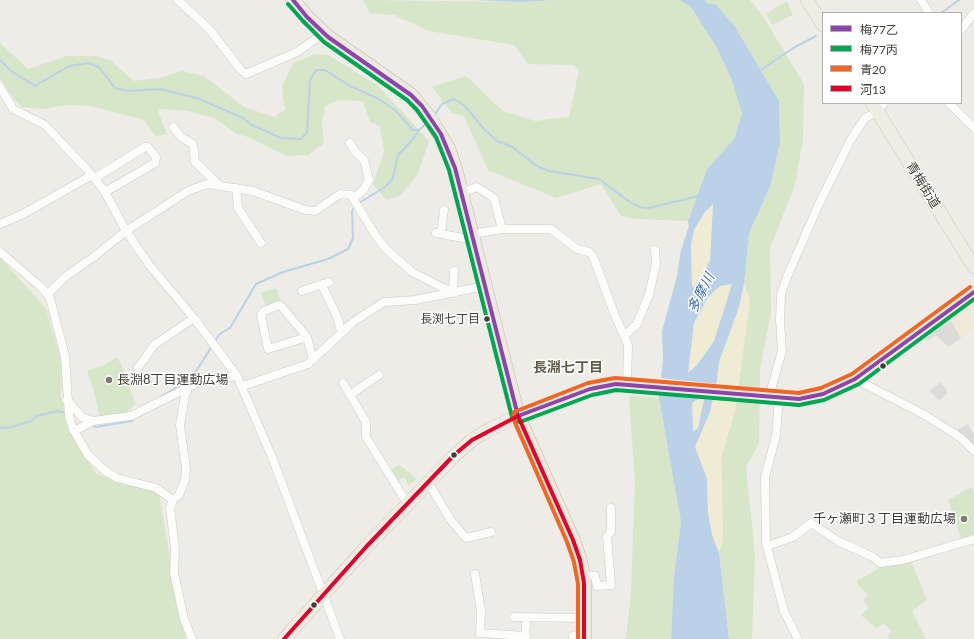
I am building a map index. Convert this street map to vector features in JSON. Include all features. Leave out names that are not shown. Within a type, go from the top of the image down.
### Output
[{"type":"highway","points":[[293,0],[324,34],[341,48],[395,82],[422,106],[437,128],[452,157],[518,416],[573,540],[583,575],[584,618],[580,637]]},
{"type":"main road","points":[[807,0],[822,23]]},
{"type":"main road","name":"青梅街道","points":[[878,106],[974,267]]},
{"type":"main road","points":[[284,639],[323,594],[407,503],[472,440],[518,416],[604,385],[643,385],[799,399],[823,394],[855,379],[974,292]]},
{"type":"street","points":[[178,0],[210,30],[241,70],[246,74],[297,52],[324,34]]},
{"type":"street","points":[[921,0],[928,12]]},
{"type":"street","points":[[962,29],[974,13]]},
{"type":"street","points":[[0,87],[13,109],[45,125],[94,177],[105,192],[126,231],[150,266],[194,318],[237,376],[243,386],[290,503],[340,639]]},
{"type":"street","points":[[950,104],[974,128]]},
{"type":"street","points":[[798,639],[784,611],[767,546],[765,477],[776,436],[770,397],[782,351],[780,321],[781,294],[818,206],[850,141],[863,120],[878,106]]},
{"type":"street","points":[[173,127],[181,137],[193,144],[194,162],[220,185]]},
{"type":"street","points":[[350,143],[355,152],[364,160],[369,180],[356,200]]},
{"type":"street","points":[[0,224],[23,214],[94,177],[145,147],[148,147],[156,157],[155,163],[105,192]]},
{"type":"street","points":[[48,294],[65,277],[95,256],[126,231],[197,187],[207,184],[253,191],[305,210],[315,211],[340,194],[351,195],[356,200],[376,236],[398,261],[412,272],[454,293]]},
{"type":"street","points":[[461,192],[477,187],[494,198],[502,229]]},
{"type":"street","points":[[236,188],[238,208],[261,243]]},
{"type":"street","points":[[444,210],[438,233],[473,237],[502,229],[551,229],[577,249],[589,252],[593,256],[628,345],[627,384]]},
{"type":"street","points":[[624,336],[637,324],[649,295],[656,264],[655,250]]},
{"type":"street","points":[[0,252],[48,294],[56,317],[65,356],[68,413],[74,431],[88,455],[104,470],[123,480],[156,488],[173,500]]},
{"type":"street","points":[[454,271],[454,293]]},
{"type":"street","points":[[302,292],[325,284],[338,319],[341,332]]},
{"type":"street","points":[[243,386],[308,364],[341,332],[369,310],[384,302],[415,300],[485,286]]},
{"type":"street","points":[[307,337],[268,349],[261,315],[264,311],[279,305],[282,307],[307,337],[313,360]]},
{"type":"street","points":[[138,368],[154,345],[194,318]]},
{"type":"street","points":[[351,394],[379,375]]},
{"type":"street","points":[[74,431],[93,422],[131,416],[168,399],[199,382],[237,376]]},
{"type":"street","points":[[855,379],[920,412],[961,438],[974,451]]},
{"type":"street","points":[[343,383],[351,394],[366,422],[366,437],[407,503]]},
{"type":"street","points":[[188,387],[185,395],[180,425],[186,469],[185,480],[180,495],[173,500],[170,508],[175,548],[174,573],[184,619],[192,639]]},
{"type":"street","points":[[67,399],[82,417],[93,422]]},
{"type":"street","points":[[428,482],[450,519],[466,538],[491,532]]},
{"type":"street","points":[[583,575],[595,576],[597,586],[611,585],[608,536],[611,532],[611,508]]},
{"type":"street","points":[[767,546],[792,537],[811,523],[838,541],[880,563],[903,560],[974,539]]},
{"type":"street","points":[[475,574],[481,610],[480,633],[526,638],[526,624]]},
{"type":"street","points":[[514,617],[584,618]]},
{"type":"shaded area","points":[[973,303],[974,330],[961,338],[950,319]]},
{"type":"shaded area","points":[[950,319],[961,338],[949,347],[935,335],[929,341],[925,338]]},
{"type":"shaded area","points":[[939,383],[942,384],[947,390],[947,394],[939,400],[929,391]]},
{"type":"shaded area","points":[[968,424],[974,433],[974,449],[958,433],[958,429]]},
{"type":"green space","points":[[363,0],[520,2],[555,0],[679,0],[691,7],[717,48],[732,81],[742,114],[734,139],[707,169],[688,221],[636,219],[621,216],[601,184],[556,198],[488,170],[464,116],[452,113],[432,87],[466,76],[503,111],[535,121],[569,117],[579,70],[573,65],[528,64],[514,45],[429,31],[394,15],[370,13]]},
{"type":"green space","points":[[704,0],[750,0],[762,15],[804,84],[803,139],[795,185],[770,248],[771,312],[760,370],[759,443],[746,467],[755,555],[752,639],[729,639],[719,552],[723,540],[721,458],[735,411],[750,300],[744,284],[749,232],[771,184],[780,143],[779,102],[734,25],[715,4],[708,4]]},
{"type":"green space","points":[[787,1],[793,15],[772,25],[766,13]]},
{"type":"green space","points":[[0,43],[28,69],[67,56],[95,56],[110,60],[134,81],[160,78],[182,71],[204,76],[244,107],[274,117],[285,110],[282,87],[293,63],[315,54],[328,55],[377,85],[429,141],[418,174],[401,195],[387,200],[373,185],[384,151],[380,126],[370,122],[363,101],[339,100],[325,106],[322,124],[324,143],[308,155],[287,156],[248,137],[237,134],[214,118],[187,111],[159,109],[159,114],[167,134],[156,136],[144,120],[91,106],[68,105],[43,109],[22,107],[14,99],[0,78]]},
{"type":"green space","points":[[0,257],[46,309],[62,364],[61,397],[70,432],[96,474],[159,493],[177,601],[186,639],[0,639]]},
{"type":"green space","points":[[276,288],[281,301],[266,307],[261,293]]},
{"type":"green space","name":"長淵8丁目運動広場","points":[[117,357],[126,374],[130,391],[136,404],[121,416],[100,418],[93,387],[87,371],[104,365]]},
{"type":"green space","points":[[629,396],[659,398],[681,522],[674,576],[671,639],[626,639],[631,592],[635,483]]},
{"type":"green space","points":[[399,465],[416,479],[409,486],[404,477],[397,481],[390,470]]},
{"type":"green space","name":"千ヶ瀬町３丁目運動広場","points":[[972,487],[974,493],[974,537],[961,539],[948,500]]},
{"type":"green space","points":[[911,561],[927,600],[912,611],[926,639],[890,639],[887,636],[892,631],[883,623],[877,629],[861,615],[869,608],[863,600],[868,595],[857,584],[857,581],[881,567]]},
{"type":"sand","points":[[713,204],[710,260],[703,276],[691,289],[691,244],[694,230],[705,212]]},
{"type":"sand","points":[[732,284],[714,341],[697,365],[688,373],[694,323],[708,297],[720,286]]},
{"type":"sand","points":[[744,284],[750,300],[735,411],[721,458],[723,540],[719,552],[713,538],[708,514],[707,479],[695,447],[710,412],[717,380],[719,362],[739,307]]},
{"type":"sand","points":[[705,395],[698,428],[693,433],[692,402]]},
{"type":"water","points":[[472,0],[555,0],[520,2]]},
{"type":"water","name":"多摩川","points":[[679,0],[704,0],[708,4],[715,4],[734,25],[779,101],[780,143],[771,184],[749,233],[744,284],[739,307],[719,362],[717,380],[710,412],[695,447],[707,479],[708,514],[713,538],[719,553],[729,639],[671,639],[674,576],[681,522],[659,398],[663,359],[662,331],[677,276],[681,250],[689,226],[688,221],[707,169],[734,139],[742,114],[732,81],[717,48],[691,7]],"holes":[[[713,204],[710,260],[703,276],[692,288],[691,244],[694,230],[705,212]],[[732,284],[714,341],[697,365],[688,373],[694,323],[708,297],[720,286]],[[705,395],[698,428],[693,432],[692,403]]]},
{"type":"pier","points":[[659,378],[718,384],[715,400],[657,395]]},
{"type":"waterway","points":[[942,12],[959,0]]},
{"type":"waterway","points":[[759,71],[795,47],[816,36]]},
{"type":"waterway","points":[[0,60],[11,71],[35,86],[69,66],[88,63],[99,67],[115,88],[128,91],[160,89],[197,98],[243,118],[252,125],[281,138],[301,139],[307,132],[310,80],[316,70],[325,70],[350,86],[379,99],[395,110],[413,130],[419,130],[427,123]]},
{"type":"waterway","points":[[434,116],[442,104],[454,99],[464,105],[484,129],[497,141],[512,147],[537,166],[549,171],[599,179],[639,207],[648,208],[699,196]]},
{"type":"waterway","points":[[359,203],[385,187],[393,178],[398,155],[414,138],[419,130]]},
{"type":"waterway","points":[[214,342],[220,334],[230,328],[256,284],[283,272],[328,259],[348,249],[353,238],[352,211],[355,207]]},
{"type":"waterway","points":[[162,396],[191,379],[212,346]]},
{"type":"waterway","points":[[143,407],[151,402]]},
{"type":"waterway","points":[[0,428],[12,427],[31,421],[37,416],[57,411],[67,413]]},
{"type":"waterway","points":[[91,424],[95,427],[132,421],[134,418]]},
{"type":"transit line","name":"梅77乙","points":[[293,0],[307,17],[328,37],[411,95],[422,106],[441,134],[455,168],[518,416]]},
{"type":"transit line","name":"梅77丙","points":[[288,4],[324,42],[407,100],[417,110],[436,137],[449,170],[512,417],[515,421],[520,422],[592,395],[616,390],[799,405],[824,400],[859,384],[974,299]]},
{"type":"transit line","name":"青20","points":[[578,639],[578,584],[574,562],[567,542],[513,418],[514,412],[588,383],[615,378],[799,393],[821,388],[852,374],[970,287]]},
{"type":"transit line","name":"梅77乙","points":[[518,416],[590,389],[616,384],[799,399],[823,394],[855,379],[974,292]]},
{"type":"transit line","name":"河13","points":[[284,639],[366,547],[454,455],[472,440],[518,416],[573,540],[580,560],[584,583],[584,639]]},
{"type":"place","name":"長渕七丁目","points":[[487,319]]},
{"type":"place","name":"長淵8丁目運動広場","points":[[109,380]]},
{"type":"place","name":"千ヶ瀬町３丁目運動広場","points":[[964,519]]},
{"type":"district","name":"長淵七丁目","points":[[568,367]]}]
